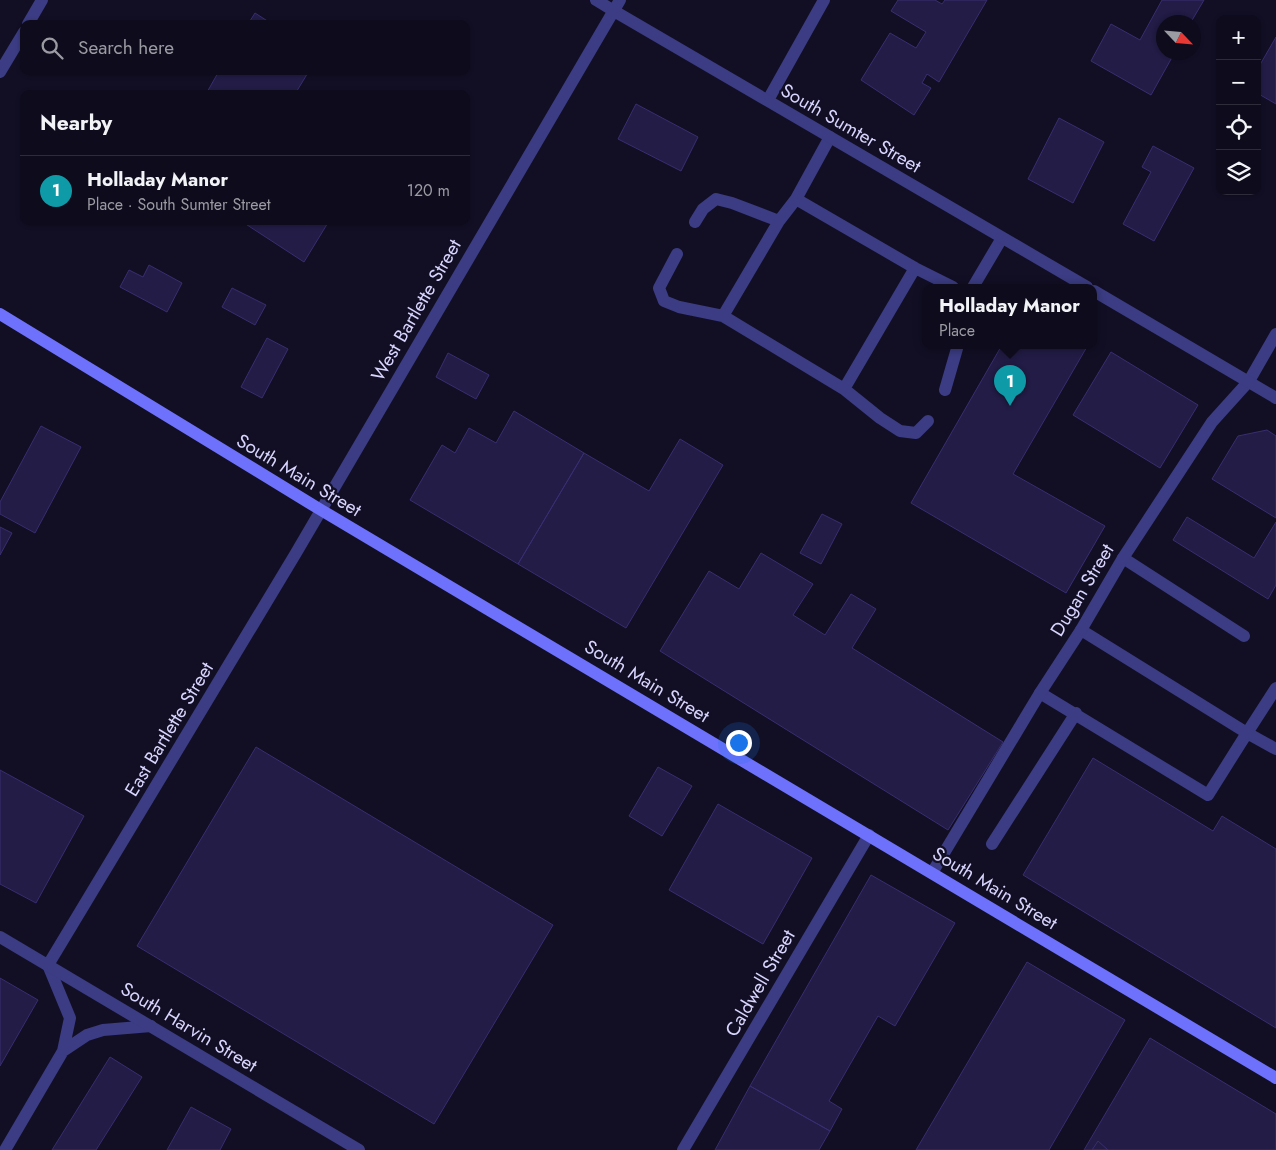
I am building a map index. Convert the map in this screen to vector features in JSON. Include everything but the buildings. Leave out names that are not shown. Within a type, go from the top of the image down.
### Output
[{"type":"main road","name":"South Main Street","points":[[0,314],[321,510],[1276,1078]]},
{"type":"street","points":[[30,20],[42,0]]},
{"type":"street","name":"South Sumter Street","points":[[596,0],[617,5],[768,100],[1082,284]]},
{"type":"street","points":[[768,100],[824,0]]},
{"type":"street","name":"West Bartlette Street","points":[[321,510],[617,5]]},
{"type":"street","points":[[0,72],[20,39]]},
{"type":"street","points":[[723,316],[779,221],[796,199],[830,137]]},
{"type":"street","points":[[695,222],[704,209],[716,199],[779,221]]},
{"type":"street","points":[[796,199],[947,284]]},
{"type":"street","points":[[975,284],[1002,238]]},
{"type":"street","points":[[677,254],[659,288],[664,301],[678,307],[723,316],[844,389],[880,418],[900,431],[916,433],[928,421]]},
{"type":"street","points":[[844,389],[916,268]]},
{"type":"street","points":[[1097,293],[1276,398]]},
{"type":"street","name":"Dugan Street","points":[[932,873],[1123,558],[1212,422],[1249,381],[1276,334]]},
{"type":"street","points":[[945,390],[957,349]]},
{"type":"street","name":"East Bartlette Street","points":[[48,965],[321,510]]},
{"type":"street","points":[[1123,558],[1244,636]]},
{"type":"street","points":[[1081,630],[1276,749]]},
{"type":"street","points":[[1040,693],[1208,795],[1276,688]]},
{"type":"street","points":[[992,844],[1076,714]]},
{"type":"street","name":"Caldwell Street","points":[[683,1150],[869,835]]},
{"type":"street","name":"South Harvin Street","points":[[0,937],[359,1150]]},
{"type":"street","points":[[5,1150],[63,1051],[70,1018],[48,965]]},
{"type":"street","points":[[63,1051],[87,1035],[103,1030],[151,1026]]},
{"type":"place","name":"Holladay Manor","points":[[1010,406]]}]
